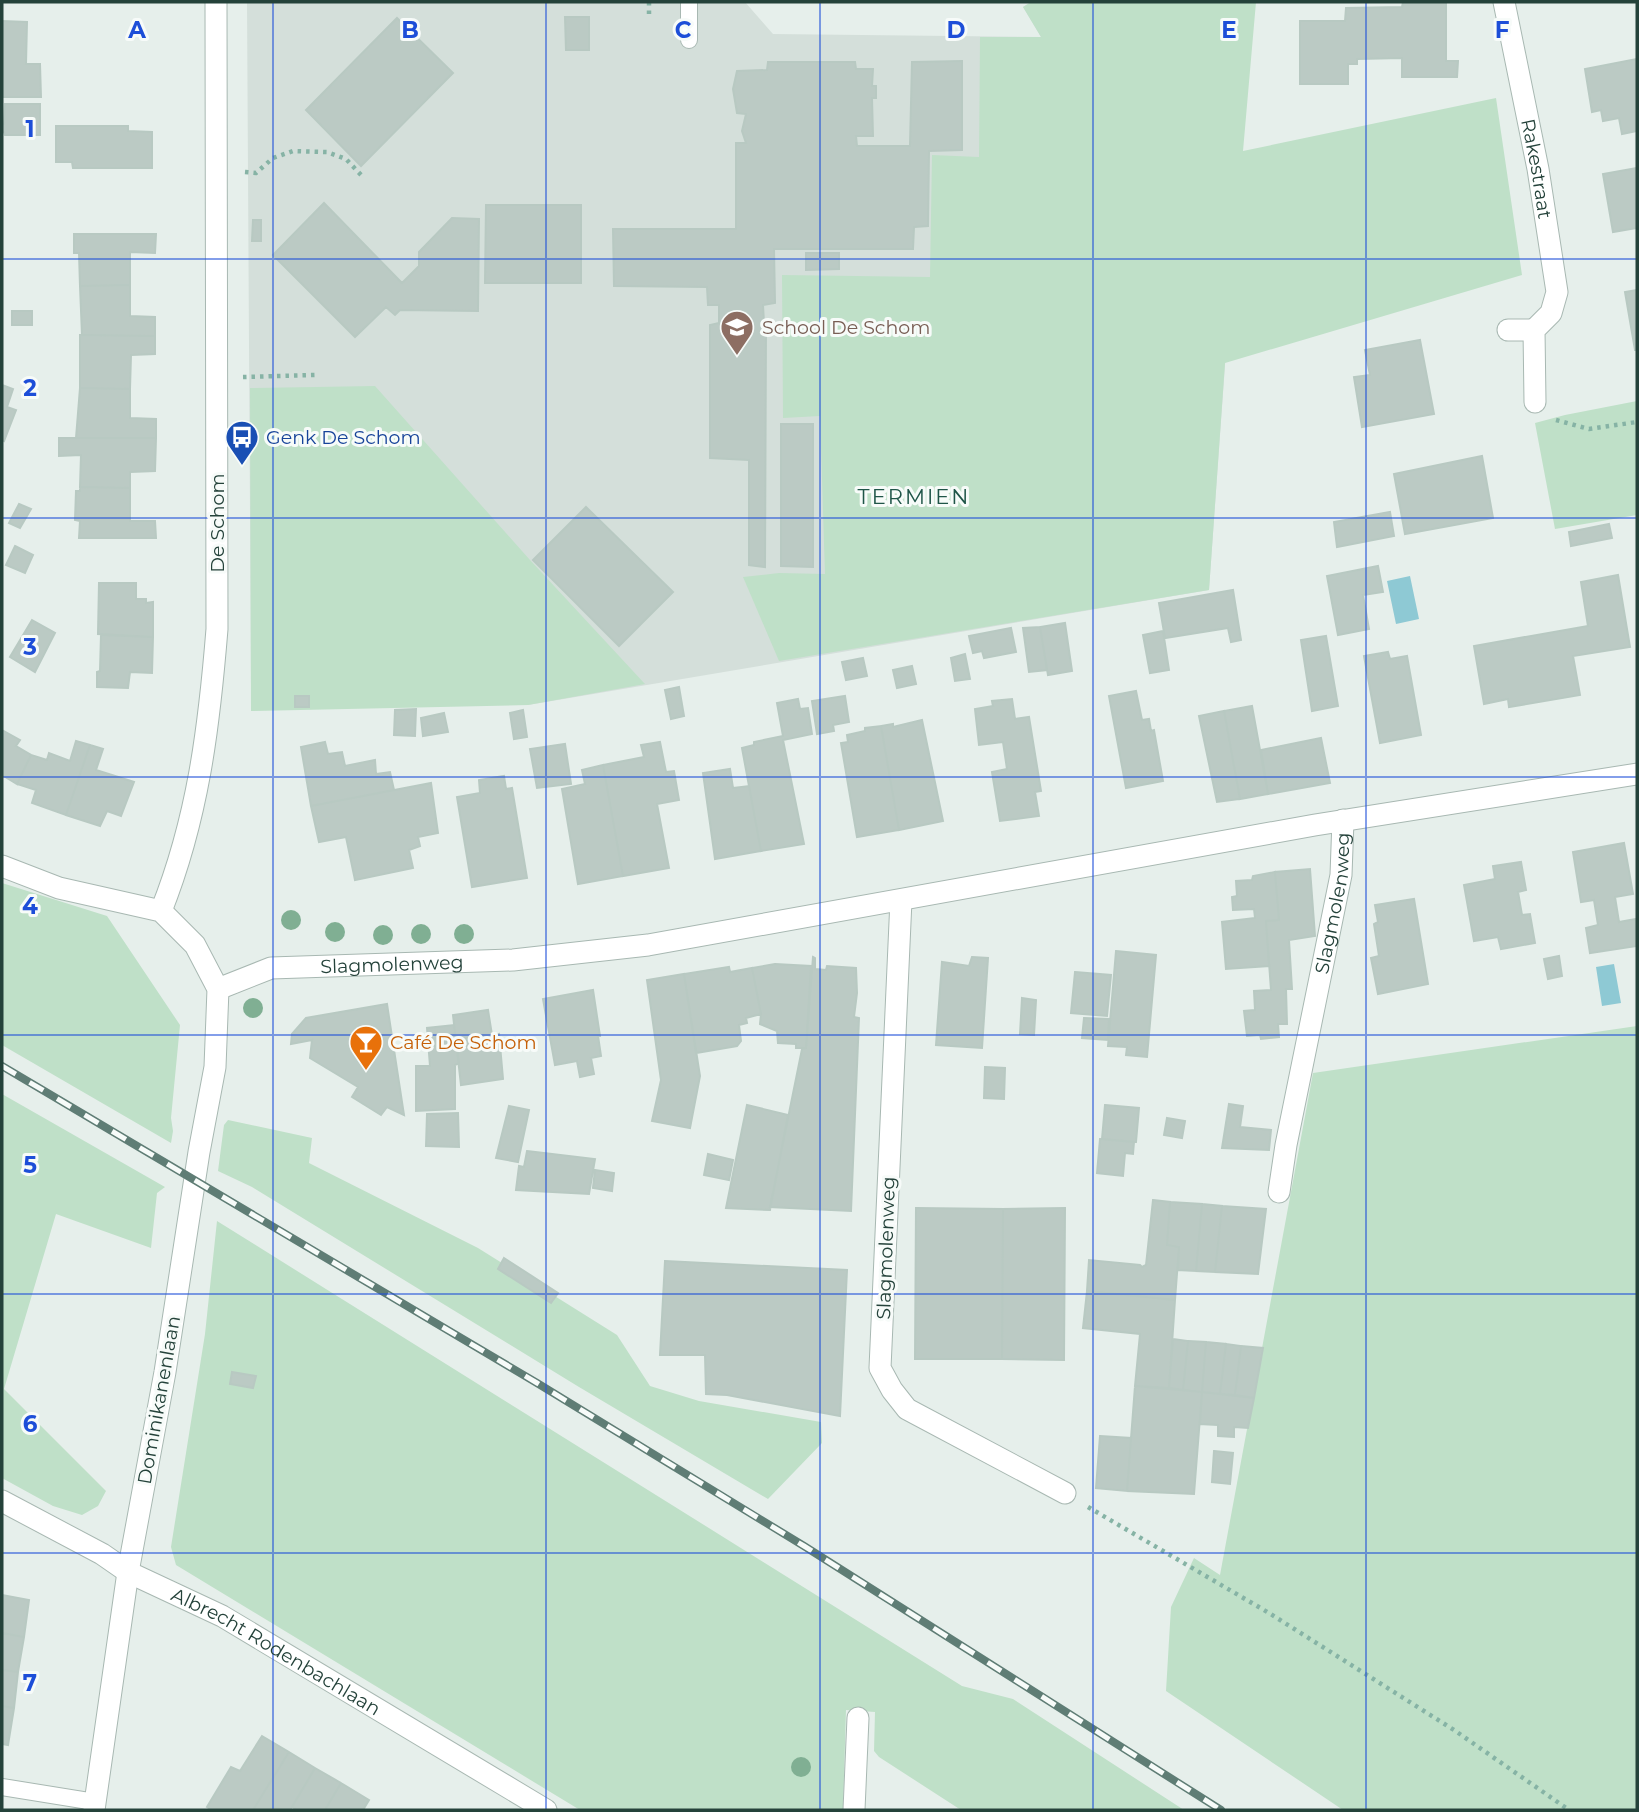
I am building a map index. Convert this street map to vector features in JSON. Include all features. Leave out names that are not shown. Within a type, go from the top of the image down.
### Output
[{"type":"street","name":"De Schom","points":[[161,911],[180,864],[202,770],[218,629],[216,2]]},
{"type":"street","name":"Rakestraat","points":[[1504,2],[1538,169],[1557,292],[1551,313],[1534,330]]},
{"type":"street","points":[[1508,330],[1534,330],[1535,402]]},
{"type":"street","name":"Slagmolenweg","points":[[218,989],[271,968],[513,960],[648,945],[1343,820],[1637,774]]},
{"type":"street","name":"Slagmolenweg","points":[[1279,1192],[1341,875],[1343,820]]},
{"type":"street","points":[[2,866],[59,888],[161,911],[195,945],[218,989]]},
{"type":"street","name":"Slagmolenweg","points":[[901,900],[880,1368],[907,1409],[1065,1493]]},
{"type":"street","name":"Dominikanenlaan","points":[[95,1806],[128,1572],[165,1373],[215,1067],[218,989]]},
{"type":"street","name":"Albrecht Rodenbachlaan","points":[[2,1501],[102,1554],[128,1572],[222,1616],[546,1810]]},
{"type":"street","points":[[854,1810],[858,1718]]},
{"type":"lane","points":[[689,2],[690,40]]},
{"type":"lane","points":[[2,1787],[95,1806]]},
{"type":"path","points":[[649,2],[649,16]]},
{"type":"path","points":[[251,172],[256,173],[272,158],[293,151],[327,152],[346,159],[362,176]]},
{"type":"path","points":[[238,378],[315,375]]},
{"type":"path","points":[[1550,418],[1589,429],[1637,422]]},
{"type":"path","points":[[1065,1493],[1269,1613],[1454,1730],[1569,1810]]},
{"type":"shaded area","name":"School De Schom","points":[[247,2],[745,2],[773,34],[1041,37],[1023,7],[1031,2],[1226,351],[1209,590],[528,705],[251,685]]},
{"type":"green space","points":[[1031,2],[1256,2],[1243,151],[1496,98],[1522,275],[1225,363],[1209,590],[779,661],[743,577],[779,573],[825,574],[820,416],[783,418],[782,275],[930,277],[932,155],[979,157],[980,37],[1041,37],[1023,7]]},
{"type":"green space","points":[[375,386],[645,684],[528,705],[251,711],[250,388]]},
{"type":"green space","points":[[1637,401],[1637,515],[1555,529],[1535,423]]},
{"type":"green space","points":[[2,883],[107,916],[180,1025],[171,1143],[2,1045]]},
{"type":"green space","points":[[1637,1026],[1637,1810],[1343,1810],[1166,1691],[1171,1607],[1194,1558],[1220,1575],[1313,1073]]},
{"type":"green space","points":[[2,1094],[165,1187],[157,1193],[151,1248],[56,1214],[4,1389],[106,1491],[98,1506],[82,1515],[53,1506],[2,1478]]},
{"type":"green space","points":[[228,1120],[312,1138],[309,1163],[478,1248],[617,1335],[650,1386],[699,1401],[821,1422],[822,1443],[768,1499],[252,1187],[218,1171],[224,1125]]},
{"type":"green space","points":[[217,1221],[962,1686],[1013,1699],[1184,1810],[961,1810],[879,1757],[874,1751],[875,1712],[846,1710],[843,1810],[580,1810],[176,1565],[171,1547],[205,1334]]},
{"type":"water","points":[[1410,576],[1419,619],[1396,624],[1387,581]]},
{"type":"water","points":[[1614,964],[1621,1003],[1602,1006],[1596,967]]},
{"type":"building","points":[[1403,2],[1446,2],[1446,61],[1458,61],[1457,77],[1402,77],[1402,58],[1357,59],[1357,64],[1348,64],[1348,84],[1300,84],[1300,21],[1345,21],[1346,8],[1402,7]]},
{"type":"building","points":[[565,17],[589,17],[589,50],[566,50]]},
{"type":"building","points":[[397,18],[453,73],[361,166],[306,110]]},
{"type":"building","points":[[2,21],[27,22],[26,64],[40,64],[41,97],[2,97]]},
{"type":"building","points":[[1637,59],[1637,131],[1622,134],[1619,118],[1603,121],[1601,110],[1592,112],[1585,69]]},
{"type":"building","points":[[962,61],[962,150],[929,151],[928,226],[914,227],[913,249],[774,249],[775,303],[763,305],[766,324],[765,567],[749,565],[749,460],[710,458],[710,325],[719,323],[719,305],[708,305],[707,287],[614,286],[613,229],[736,229],[736,143],[746,143],[742,131],[746,114],[737,113],[733,89],[737,71],[767,70],[768,62],[855,62],[856,69],[873,69],[872,86],[876,86],[876,98],[872,98],[873,136],[856,136],[857,146],[910,146],[912,62]]},
{"type":"building","points":[[5,104],[40,104],[40,135],[5,135],[2,132],[2,124]]},
{"type":"building","points":[[56,126],[128,126],[128,131],[152,132],[152,168],[73,168],[72,162],[56,162]]},
{"type":"building","points":[[1637,168],[1637,228],[1613,232],[1603,174]]},
{"type":"building","points":[[324,203],[402,283],[419,266],[419,252],[452,218],[479,219],[478,311],[400,310],[395,315],[386,307],[355,337],[273,255]]},
{"type":"building","points":[[486,205],[581,205],[581,283],[485,283]]},
{"type":"building","points":[[253,220],[261,220],[261,241],[252,241]]},
{"type":"building","points":[[74,234],[156,234],[155,253],[130,252],[130,285],[80,286],[79,253],[74,253]]},
{"type":"building","points":[[806,253],[839,253],[839,269],[806,270]]},
{"type":"building","points":[[130,285],[130,316],[155,317],[155,336],[82,335],[80,286]]},
{"type":"building","points":[[1637,290],[1637,350],[1635,350],[1625,292]]},
{"type":"building","points":[[12,311],[32,311],[32,325],[12,325]]},
{"type":"building","points":[[80,335],[155,336],[155,354],[131,355],[130,389],[80,388]]},
{"type":"building","points":[[1420,340],[1434,414],[1362,427],[1354,377],[1370,375],[1365,350]]},
{"type":"building","points":[[2,385],[13,389],[7,407],[16,410],[4,441],[2,440]]},
{"type":"building","points":[[80,388],[130,389],[130,418],[156,419],[156,438],[76,438]]},
{"type":"building","points":[[781,424],[813,424],[813,567],[781,566]]},
{"type":"building","points":[[59,438],[156,438],[155,471],[130,472],[130,488],[80,487],[81,455],[59,456]]},
{"type":"building","points":[[1482,456],[1493,518],[1405,534],[1394,474]]},
{"type":"building","points":[[80,487],[130,488],[130,521],[155,521],[156,538],[79,538],[80,521],[75,520],[76,491],[80,491]]},
{"type":"building","points":[[19,504],[31,509],[20,528],[9,523]]},
{"type":"building","points":[[586,507],[673,592],[619,646],[533,560]]},
{"type":"building","points":[[1390,512],[1394,536],[1337,547],[1334,522]]},
{"type":"building","points":[[1609,524],[1612,538],[1571,546],[1569,532]]},
{"type":"building","points":[[15,546],[33,555],[25,573],[6,565]]},
{"type":"building","points":[[1378,566],[1383,592],[1363,595],[1369,629],[1338,635],[1327,576]]},
{"type":"building","points":[[1618,575],[1630,647],[1573,656],[1580,695],[1509,707],[1508,699],[1484,704],[1474,646],[1588,626],[1581,582]]},
{"type":"building","points":[[99,583],[136,583],[136,599],[146,599],[146,603],[153,602],[153,637],[98,634]]},
{"type":"building","points":[[1233,590],[1241,640],[1231,642],[1228,628],[1165,638],[1159,603]]},
{"type":"building","points":[[32,620],[55,633],[35,672],[10,657]]},
{"type":"building","points":[[1065,623],[1072,671],[1048,675],[1040,627]]},
{"type":"building","points":[[1040,627],[1047,670],[1029,672],[1023,628]]},
{"type":"building","points":[[1011,628],[1016,652],[984,658],[982,651],[973,653],[969,636]]},
{"type":"building","points":[[1163,631],[1169,670],[1150,673],[1143,635]]},
{"type":"building","points":[[101,635],[153,637],[152,673],[130,672],[128,688],[97,687]]},
{"type":"building","points":[[1326,636],[1338,706],[1312,711],[1301,640]]},
{"type":"building","points":[[1388,652],[1390,659],[1407,656],[1421,735],[1380,743],[1364,656]]},
{"type":"building","points":[[965,654],[970,679],[955,681],[951,658]]},
{"type":"building","points":[[863,658],[867,676],[846,680],[842,662]]},
{"type":"building","points":[[912,666],[916,684],[897,688],[893,670]]},
{"type":"building","points":[[679,687],[684,716],[671,719],[665,690]]},
{"type":"building","points":[[1136,691],[1142,720],[1149,719],[1151,731],[1154,730],[1163,781],[1126,788],[1109,696]]},
{"type":"building","points":[[295,696],[309,696],[309,707],[295,707]]},
{"type":"building","points":[[845,696],[849,722],[833,725],[834,731],[817,734],[812,701]]},
{"type":"building","points":[[798,699],[800,709],[808,708],[812,734],[783,740],[804,844],[761,851],[742,748],[754,745],[754,742],[783,736],[777,703]]},
{"type":"building","points":[[1012,699],[1015,719],[1029,717],[1041,791],[1035,792],[1039,816],[1000,821],[992,772],[1007,769],[1003,742],[979,745],[975,709],[993,706],[992,701]]},
{"type":"building","points":[[1252,706],[1268,794],[1240,799],[1224,711]]},
{"type":"building","points":[[416,709],[415,736],[394,735],[395,710]]},
{"type":"building","points":[[523,710],[527,737],[514,739],[510,713]]},
{"type":"building","points":[[1224,711],[1240,799],[1217,802],[1199,716]]},
{"type":"building","points":[[444,713],[448,732],[423,736],[421,718]]},
{"type":"building","points":[[922,720],[943,821],[899,830],[881,726],[893,724],[893,727]]},
{"type":"building","points":[[881,726],[899,830],[857,837],[841,743],[848,742],[847,735],[865,731],[865,728]]},
{"type":"building","points":[[2,730],[20,740],[16,746],[31,755],[17,784],[2,775]]},
{"type":"building","points":[[1321,738],[1330,783],[1268,794],[1261,750]]},
{"type":"building","points":[[76,741],[90,745],[66,815],[32,803],[36,790],[17,784],[31,755],[47,760],[49,753],[70,761]]},
{"type":"building","points":[[325,742],[328,754],[342,752],[345,766],[375,760],[376,774],[390,772],[394,790],[311,806],[301,747]]},
{"type":"building","points":[[660,742],[666,772],[674,771],[679,800],[657,804],[669,868],[623,876],[603,765],[644,757],[641,745]]},
{"type":"building","points":[[565,744],[571,784],[537,788],[530,749]]},
{"type":"building","points":[[90,745],[103,749],[96,770],[134,782],[121,816],[107,811],[100,826],[66,815]]},
{"type":"building","points":[[603,765],[623,876],[578,884],[562,789],[585,784],[582,770]]},
{"type":"building","points":[[730,769],[733,788],[749,786],[761,851],[715,859],[703,773]]},
{"type":"building","points":[[504,776],[506,789],[512,788],[527,878],[472,887],[457,797],[480,793],[479,780]]},
{"type":"building","points":[[431,783],[438,833],[418,837],[420,846],[409,850],[413,868],[355,880],[346,837],[319,842],[311,806]]},
{"type":"building","points":[[1624,843],[1633,894],[1615,897],[1619,922],[1636,919],[1637,946],[1590,953],[1586,928],[1598,925],[1594,900],[1581,902],[1573,852]]},
{"type":"building","points":[[1521,862],[1526,890],[1518,892],[1522,915],[1530,914],[1535,943],[1501,949],[1498,937],[1474,941],[1464,885],[1495,879],[1493,866]]},
{"type":"building","points":[[1310,869],[1315,936],[1289,940],[1292,989],[1286,989],[1287,1024],[1278,1024],[1279,1037],[1261,1039],[1260,1035],[1247,1036],[1244,1011],[1255,1010],[1254,991],[1271,990],[1266,921],[1279,920],[1275,872]]},
{"type":"building","points":[[1275,872],[1279,920],[1266,921],[1269,966],[1226,969],[1222,922],[1255,918],[1254,909],[1233,910],[1232,897],[1237,896],[1236,881],[1252,880],[1253,876]]},
{"type":"building","points":[[1414,899],[1428,984],[1378,994],[1371,958],[1379,956],[1374,924],[1378,922],[1375,905]]},
{"type":"building","points":[[1116,951],[1156,955],[1147,1057],[1126,1055],[1127,1047],[1108,1046]]},
{"type":"building","points":[[1559,956],[1562,976],[1548,979],[1544,959]]},
{"type":"building","points":[[813,957],[815,969],[826,970],[827,966],[856,968],[854,1017],[859,1018],[851,1211],[770,1207],[802,1049],[806,1048]]},
{"type":"building","points":[[972,957],[988,958],[982,1048],[936,1045],[942,962],[969,966]]},
{"type":"building","points":[[775,964],[811,966],[806,1048],[796,1048],[796,1044],[778,1043],[777,1031],[760,1024],[761,1014],[752,968]]},
{"type":"building","points":[[729,967],[730,972],[752,968],[761,1014],[746,1018],[747,1023],[739,1025],[741,1041],[737,1046],[696,1053],[684,974]]},
{"type":"building","points":[[1075,972],[1111,975],[1107,1016],[1071,1013]]},
{"type":"building","points":[[684,974],[700,1076],[690,1128],[652,1121],[661,1080],[647,980]]},
{"type":"building","points":[[593,990],[601,1056],[591,1058],[594,1074],[580,1077],[577,1061],[555,1065],[543,999]]},
{"type":"building","points":[[1022,998],[1036,1000],[1034,1035],[1020,1034]]},
{"type":"building","name":"Café De Schom","points":[[387,1004],[404,1115],[387,1107],[381,1115],[352,1097],[358,1087],[310,1058],[312,1040],[291,1044],[292,1034],[306,1018]]},
{"type":"building","points":[[488,1010],[492,1035],[499,1034],[503,1079],[461,1085],[453,1015]]},
{"type":"building","points":[[1084,1018],[1109,1019],[1108,1040],[1082,1038]]},
{"type":"building","points":[[454,1025],[459,1063],[455,1065],[455,1109],[416,1111],[416,1066],[430,1066],[427,1028]]},
{"type":"building","points":[[985,1067],[1005,1068],[1004,1099],[984,1098]]},
{"type":"building","points":[[1229,1104],[1243,1106],[1240,1127],[1271,1130],[1269,1150],[1222,1148]]},
{"type":"building","points":[[747,1105],[788,1115],[770,1210],[726,1208]]},
{"type":"building","points":[[1105,1105],[1139,1108],[1136,1142],[1102,1139]]},
{"type":"building","points":[[509,1106],[529,1110],[518,1162],[496,1158]]},
{"type":"building","points":[[458,1113],[459,1147],[426,1146],[427,1114]]},
{"type":"building","points":[[1167,1118],[1185,1121],[1182,1138],[1164,1135]]},
{"type":"building","points":[[1100,1139],[1134,1142],[1133,1154],[1125,1153],[1123,1176],[1097,1173]]},
{"type":"building","points":[[527,1151],[595,1159],[589,1194],[516,1190],[519,1166],[524,1167]]},
{"type":"building","points":[[708,1154],[733,1160],[729,1180],[704,1175]]},
{"type":"building","points":[[595,1170],[614,1173],[612,1191],[593,1188]]},
{"type":"building","points":[[1153,1200],[1170,1202],[1167,1245],[1179,1247],[1175,1300],[1087,1291],[1089,1260],[1142,1267],[1146,1265]]},
{"type":"building","points":[[1170,1202],[1202,1204],[1196,1271],[1178,1270],[1179,1247],[1167,1245]]},
{"type":"building","points":[[1202,1204],[1222,1206],[1215,1272],[1196,1271]]},
{"type":"building","points":[[1222,1206],[1266,1209],[1258,1274],[1215,1272]]},
{"type":"building","points":[[916,1208],[1003,1209],[1002,1359],[915,1359]]},
{"type":"building","points":[[1065,1208],[1064,1360],[1002,1359],[1003,1209]]},
{"type":"building","points":[[504,1258],[558,1293],[551,1303],[498,1269]]},
{"type":"building","points":[[665,1261],[847,1270],[840,1416],[727,1395],[706,1394],[705,1355],[660,1355]]},
{"type":"building","points":[[1087,1291],[1175,1300],[1169,1388],[1135,1386],[1140,1334],[1083,1328]]},
{"type":"building","points":[[1173,1339],[1188,1341],[1183,1390],[1169,1388]]},
{"type":"building","points":[[1188,1341],[1206,1342],[1202,1392],[1183,1390]]},
{"type":"building","points":[[1206,1342],[1226,1344],[1220,1394],[1202,1392]]},
{"type":"building","points":[[1226,1344],[1241,1346],[1235,1395],[1220,1394]]},
{"type":"building","points":[[1241,1346],[1263,1348],[1254,1398],[1235,1395]]},
{"type":"building","points":[[232,1372],[256,1376],[253,1388],[230,1384]]},
{"type":"building","points":[[1135,1386],[1202,1392],[1194,1494],[1127,1491]]},
{"type":"building","points":[[1202,1392],[1254,1398],[1248,1428],[1234,1427],[1234,1437],[1218,1436],[1218,1425],[1200,1424]]},
{"type":"building","points":[[1100,1436],[1131,1438],[1127,1491],[1096,1488]]},
{"type":"building","points":[[1214,1451],[1233,1453],[1230,1484],[1212,1482]]},
{"type":"building","points":[[2,1595],[29,1600],[24,1637],[2,1633]]},
{"type":"building","points":[[2,1633],[24,1637],[18,1672],[2,1670]]},
{"type":"building","points":[[2,1670],[18,1672],[14,1708],[2,1706]]},
{"type":"building","points":[[2,1706],[14,1708],[8,1745],[2,1744]]},
{"type":"building","points":[[262,1736],[289,1752],[253,1810],[212,1810],[207,1807],[231,1767],[240,1771]]},
{"type":"building","points":[[289,1752],[315,1768],[292,1807],[290,1810],[253,1810]]},
{"type":"building","points":[[315,1768],[341,1783],[325,1810],[297,1810],[292,1807]]},
{"type":"building","points":[[341,1783],[369,1800],[363,1810],[325,1810]]},
{"type":"railway","points":[[2,1066],[537,1383],[804,1546],[1221,1810]]},
{"type":"place","name":"School De Schom","points":[[737,357]]},
{"type":"place","name":"Genk De Schom","points":[[242,467]]},
{"type":"place","name":"Café De Schom","points":[[366,1072]]},
{"type":"district","name":"TERMIEN","points":[[914,496]]}]
